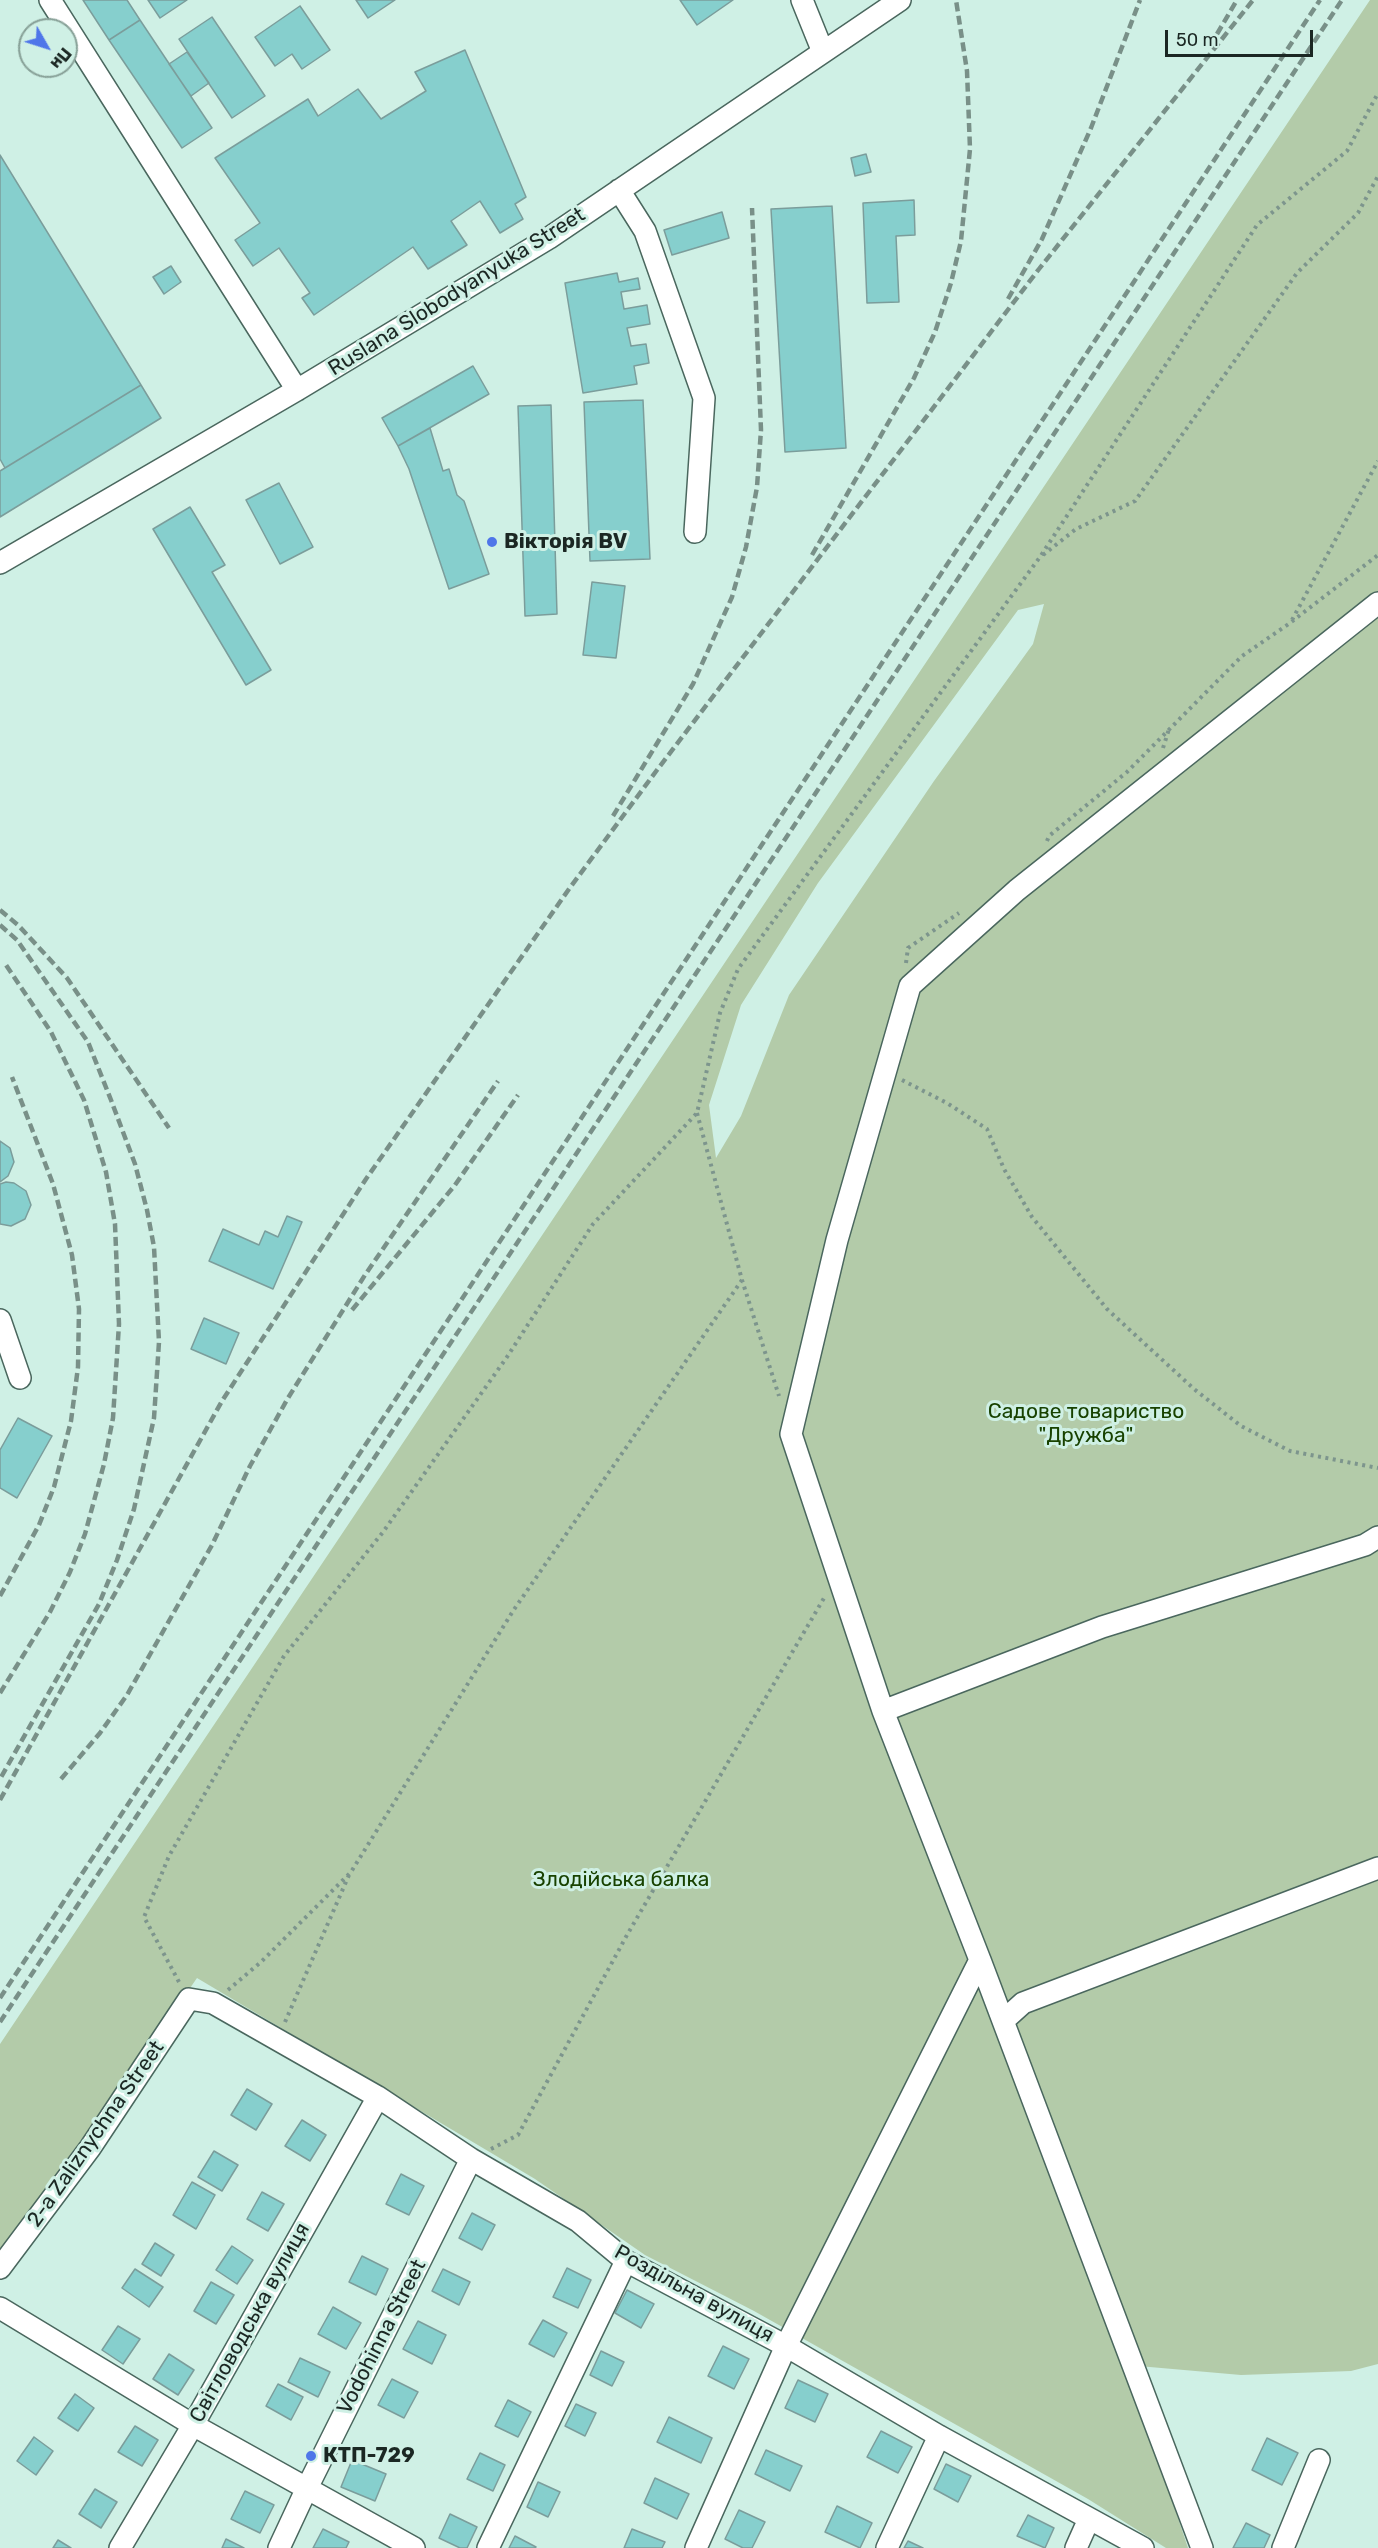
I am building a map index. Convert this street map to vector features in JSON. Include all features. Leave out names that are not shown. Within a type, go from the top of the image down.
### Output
[{"type":"street","points":[[50,0],[297,390]]},
{"type":"street","points":[[802,0],[823,52]]},
{"type":"street","name":"Ruslana Slobodyanyuka Street","points":[[0,563],[297,390],[549,238],[900,0]]},
{"type":"street","points":[[620,190],[645,231],[704,398],[695,532]]},
{"type":"street","points":[[1202,2548],[980,1960],[883,1711],[833,1567],[791,1434],[837,1240],[910,986],[941,956],[1026,883],[1378,603]]},
{"type":"street","points":[[0,1320],[20,1378]]},
{"type":"street","points":[[883,1711],[1102,1627],[1365,1545],[1378,1538]]},
{"type":"street","points":[[1003,2022],[1023,2002],[1378,1868]]},
{"type":"street","points":[[696,2548],[786,2346],[980,1960]]},
{"type":"street","name":"Роздільна вулиця","points":[[189,1998],[213,2003],[278,2038],[378,2097],[471,2160],[578,2221],[626,2261],[786,2346],[939,2436],[1143,2548]]},
{"type":"street","name":"2-a Zaliznychna Street","points":[[0,2268],[90,2148],[189,1998]]},
{"type":"street","name":"Світловодська вулиця","points":[[120,2548],[193,2425],[378,2097]]},
{"type":"street","name":"Vodohinna Street","points":[[279,2548],[471,2160]]},
{"type":"street","points":[[488,2548],[626,2261]]},
{"type":"street","points":[[0,2308],[193,2425],[414,2548]]},
{"type":"street","points":[[887,2548],[939,2436]]},
{"type":"street","points":[[1283,2548],[1319,2460]]},
{"type":"street","points":[[1076,2548],[1089,2519]]},
{"type":"path","points":[[780,1401],[742,1280],[697,1113],[720,1013],[738,969],[1040,557],[1257,225],[1347,151],[1378,93]]},
{"type":"path","points":[[1040,557],[1076,529],[1135,501],[1297,273],[1358,213],[1378,176]]},
{"type":"path","points":[[1290,623],[1378,462]]},
{"type":"path","points":[[1045,846],[1049,836],[1127,772],[1242,656],[1290,623],[1378,555]]},
{"type":"path","points":[[886,1071],[947,1103],[987,1129],[1005,1169],[1032,1217],[1107,1309],[1194,1389],[1242,1426],[1290,1451],[1378,1468]]},
{"type":"path","points":[[189,1998],[144,1917],[168,1856],[284,1656],[383,1532],[507,1357],[593,1224],[697,1113]]},
{"type":"path","points":[[278,2038],[351,1872],[513,1611],[742,1280]]},
{"type":"path","points":[[471,2160],[518,2135],[627,1935],[823,1601],[833,1567]]},
{"type":"path","points":[[213,2003],[261,1962],[351,1872]]},
{"type":"green space","points":[[1370,0],[1378,0],[1378,2364],[1351,2371],[1241,2375],[1127,2365],[1188,2548],[1166,2548],[1088,2499],[754,2311],[645,2255],[535,2179],[197,1978],[94,2127],[0,2252],[0,2044]],"holes":[[[1044,604],[1033,644],[934,781],[789,995],[741,1116],[716,1158],[709,1105],[741,1005],[818,883],[1018,610]]]},
{"type":"building","points":[[83,0],[127,0],[140,20],[109,40]]},
{"type":"building","points":[[148,0],[187,0],[160,18]]},
{"type":"building","points":[[356,0],[395,0],[368,18]]},
{"type":"building","points":[[680,0],[733,0],[697,25]]},
{"type":"building","points":[[300,6],[330,50],[302,69],[292,54],[275,66],[255,37]]},
{"type":"building","points":[[212,17],[265,96],[232,118],[179,39]]},
{"type":"building","points":[[140,20],[212,128],[182,148],[109,40]]},
{"type":"building","points":[[465,50],[526,197],[515,204],[523,219],[500,233],[480,201],[451,221],[467,245],[428,269],[413,247],[314,315],[302,298],[310,293],[279,248],[253,266],[235,240],[260,223],[215,158],[308,99],[318,116],[358,89],[381,119],[426,91],[415,72]]},
{"type":"building","points":[[187,52],[209,83],[191,96],[169,64]]},
{"type":"building","points":[[866,154],[871,172],[855,176],[851,158]]},
{"type":"building","points":[[0,155],[141,385],[5,468],[0,459]]},
{"type":"building","points":[[914,200],[915,235],[896,236],[899,302],[867,303],[863,203]]},
{"type":"building","points":[[832,206],[846,448],[785,452],[771,209]]},
{"type":"building","points":[[722,212],[729,238],[672,255],[664,230]]},
{"type":"building","points":[[171,266],[181,282],[164,294],[153,277]]},
{"type":"building","points":[[617,273],[619,282],[638,278],[640,289],[621,292],[624,309],[647,305],[650,324],[627,328],[631,346],[646,344],[649,363],[634,366],[637,384],[583,393],[565,283]]},
{"type":"building","points":[[473,366],[489,394],[398,446],[382,418]]},
{"type":"building","points":[[141,385],[161,418],[0,517],[0,471]]},
{"type":"building","points":[[643,400],[650,559],[590,561],[584,402]]},
{"type":"building","points":[[551,405],[557,614],[525,616],[518,406]]},
{"type":"building","points":[[430,428],[443,471],[449,469],[457,495],[464,501],[489,574],[449,589],[409,469],[398,446]]},
{"type":"building","points":[[279,483],[313,547],[280,564],[246,500]]},
{"type":"building","points":[[190,507],[225,565],[212,572],[271,670],[246,685],[153,529]]},
{"type":"building","points":[[592,582],[625,586],[616,658],[583,655]]},
{"type":"building","points":[[0,1141],[10,1148],[14,1162],[8,1176],[0,1182]]},
{"type":"building","points":[[14,1183],[26,1191],[31,1205],[25,1219],[11,1226],[0,1224],[0,1184]]},
{"type":"building","points":[[287,1216],[302,1222],[273,1289],[209,1261],[223,1229],[259,1245],[265,1231],[278,1237]]},
{"type":"building","points":[[204,1318],[239,1333],[226,1364],[191,1349]]},
{"type":"building","points":[[18,1418],[52,1436],[17,1498],[0,1488],[0,1450]]},
{"type":"building","points":[[247,2089],[272,2104],[256,2130],[231,2115]]},
{"type":"building","points":[[302,2120],[326,2135],[310,2161],[285,2146]]},
{"type":"building","points":[[214,2151],[238,2165],[222,2191],[198,2177]]},
{"type":"building","points":[[401,2174],[424,2186],[409,2215],[386,2204]]},
{"type":"building","points":[[192,2182],[215,2195],[196,2229],[173,2215]]},
{"type":"building","points":[[262,2192],[284,2204],[268,2231],[247,2219]]},
{"type":"building","points":[[472,2213],[495,2225],[482,2250],[459,2238]]},
{"type":"building","points":[[155,2243],[174,2255],[161,2276],[142,2264]]},
{"type":"building","points":[[232,2246],[253,2260],[237,2284],[216,2270]]},
{"type":"building","points":[[362,2256],[388,2269],[376,2295],[349,2282]]},
{"type":"building","points":[[567,2268],[591,2280],[578,2308],[553,2297]]},
{"type":"building","points":[[135,2269],[163,2287],[149,2307],[122,2288]]},
{"type":"building","points":[[443,2269],[470,2282],[459,2305],[432,2291]]},
{"type":"building","points":[[211,2282],[234,2295],[216,2324],[194,2311]]},
{"type":"building","points":[[627,2290],[654,2304],[641,2328],[615,2313]]},
{"type":"building","points":[[333,2307],[361,2323],[346,2349],[318,2334]]},
{"type":"building","points":[[543,2320],[567,2333],[554,2357],[529,2344]]},
{"type":"building","points":[[418,2321],[446,2335],[432,2364],[403,2349]]},
{"type":"building","points":[[118,2326],[140,2339],[123,2364],[102,2350]]},
{"type":"building","points":[[723,2346],[749,2359],[734,2389],[708,2376]]},
{"type":"building","points":[[601,2351],[624,2362],[612,2386],[590,2375]]},
{"type":"building","points":[[169,2354],[194,2370],[178,2395],[153,2379]]},
{"type":"building","points":[[300,2358],[330,2372],[318,2397],[288,2382]]},
{"type":"building","points":[[392,2379],[418,2392],[404,2418],[378,2405]]},
{"type":"building","points":[[798,2380],[828,2394],[815,2422],[785,2408]]},
{"type":"building","points":[[278,2384],[303,2397],[291,2420],[266,2406]]},
{"type":"building","points":[[75,2394],[94,2408],[78,2431],[58,2418]]},
{"type":"building","points":[[508,2400],[531,2412],[518,2437],[495,2426]]},
{"type":"building","points":[[576,2404],[596,2413],[585,2436],[565,2426]]},
{"type":"building","points":[[669,2417],[712,2438],[701,2463],[657,2442]]},
{"type":"building","points":[[135,2426],[158,2440],[142,2466],[118,2452]]},
{"type":"building","points":[[881,2431],[912,2447],[898,2473],[867,2457]]},
{"type":"building","points":[[34,2437],[53,2451],[36,2475],[17,2461]]},
{"type":"building","points":[[1267,2438],[1298,2453],[1282,2485],[1252,2470]]},
{"type":"building","points":[[766,2450],[802,2466],[790,2491],[755,2474]]},
{"type":"building","points":[[480,2453],[505,2465],[493,2491],[467,2479]]},
{"type":"building","points":[[352,2460],[386,2474],[375,2501],[341,2487]]},
{"type":"building","points":[[946,2464],[971,2476],[958,2502],[934,2489]]},
{"type":"building","points":[[655,2478],[689,2494],[677,2519],[644,2503]]},
{"type":"building","points":[[538,2482],[560,2492],[548,2517],[527,2507]]},
{"type":"building","points":[[95,2489],[117,2502],[101,2528],[79,2514]]},
{"type":"building","points":[[245,2491],[274,2505],[260,2533],[231,2519]]},
{"type":"building","points":[[837,2506],[872,2523],[860,2548],[825,2532]]},
{"type":"building","points":[[739,2510],[765,2522],[752,2548],[743,2548],[725,2539]]},
{"type":"building","points":[[450,2514],[477,2527],[467,2548],[460,2548],[439,2538]]},
{"type":"building","points":[[1028,2515],[1054,2528],[1045,2548],[1017,2536]]},
{"type":"building","points":[[1246,2523],[1270,2535],[1264,2548],[1233,2548]]},
{"type":"building","points":[[323,2529],[349,2542],[346,2548],[313,2548]]},
{"type":"building","points":[[632,2529],[665,2542],[662,2548],[624,2548]]},
{"type":"building","points":[[515,2536],[536,2547],[509,2548]]},
{"type":"building","points":[[226,2539],[244,2548],[222,2548]]},
{"type":"building","points":[[58,2540],[71,2548],[53,2548]]},
{"type":"building","points":[[908,2541],[923,2548],[904,2548]]},
{"type":"railway","points":[[812,555],[914,378],[935,332],[951,283],[961,241],[970,149],[967,71],[956,0]]},
{"type":"railway","points":[[1008,299],[1042,239],[1091,128],[1140,0]]},
{"type":"railway","points":[[1217,34],[1237,0]]},
{"type":"railway","points":[[0,1800],[222,1401],[366,1179],[569,889],[657,770],[1039,269],[1253,0]]},
{"type":"railway","points":[[0,1998],[1320,0]]},
{"type":"railway","points":[[0,2022],[1342,0]]},
{"type":"railway","points":[[613,816],[693,684],[732,597],[746,547],[757,487],[761,430],[752,208]]},
{"type":"railway","points":[[0,910],[18,925],[67,978],[169,1128]]},
{"type":"railway","points":[[0,925],[17,940],[88,1042],[111,1100],[135,1164],[147,1210],[154,1247],[159,1342],[154,1418],[134,1509],[117,1560],[99,1604],[0,1779]]},
{"type":"railway","points":[[0,1693],[50,1612],[70,1572],[85,1534],[104,1464],[113,1418],[119,1324],[115,1224],[106,1172],[84,1100],[51,1032],[4,962]]},
{"type":"railway","points":[[0,1596],[39,1525],[54,1487],[71,1421],[78,1367],[79,1309],[72,1255],[53,1184],[12,1077]]},
{"type":"railway","points":[[61,1779],[100,1733],[127,1695],[212,1545],[250,1466],[288,1398],[365,1275],[498,1081]]},
{"type":"railway","points":[[352,1310],[455,1185],[518,1095]]},
{"type":"place","name":"Вікторія BV","points":[[492,542]]},
{"type":"place","name":"КТП-729","points":[[311,2456]]},
{"type":"park label","name":"Садове товариство \"Дружба\"","points":[[1086,1424]]},
{"type":"park label","name":"Злодійська балка","points":[[621,1880]]}]
